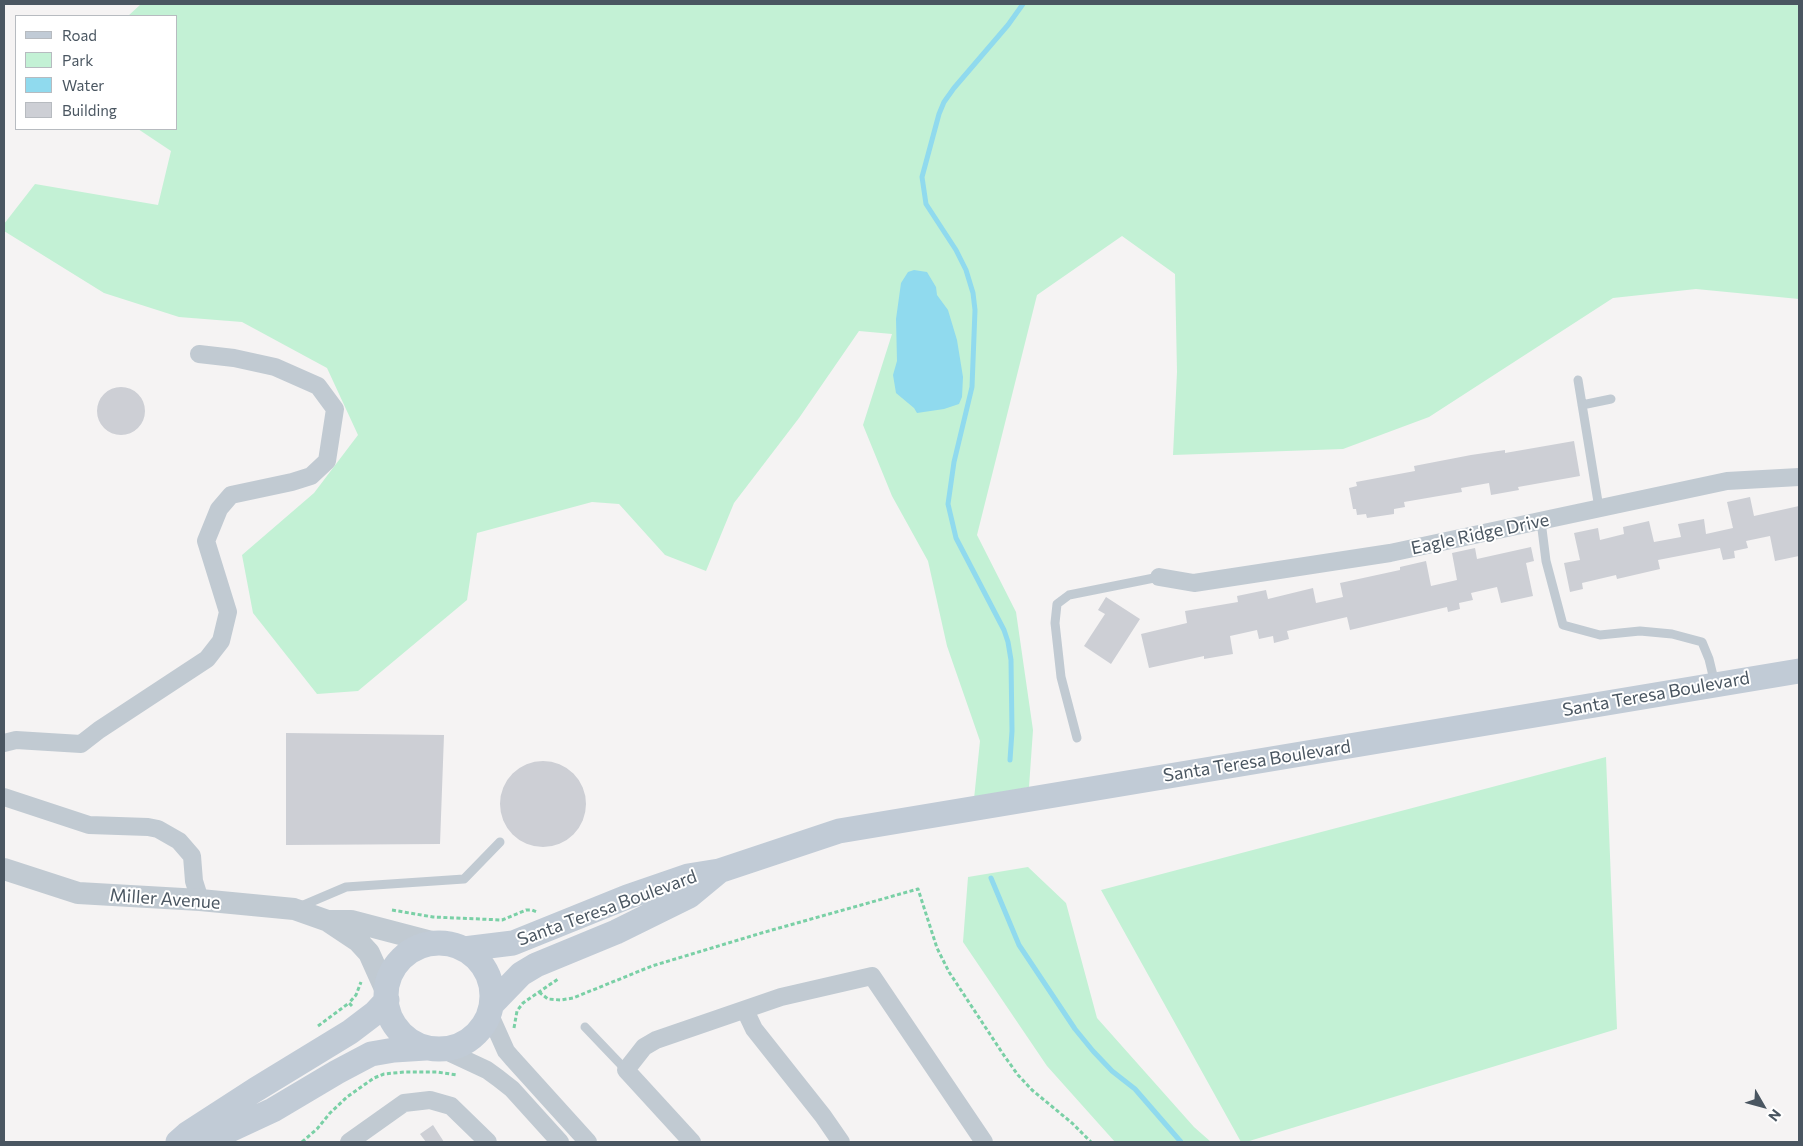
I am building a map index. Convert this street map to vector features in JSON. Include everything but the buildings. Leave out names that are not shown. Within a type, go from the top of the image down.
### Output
[{"type":"main road","name":"Santa Teresa Boulevard","points":[[464,949],[513,943],[627,897],[688,876],[720,871],[839,830],[1799,671]]},
{"type":"main road","name":"Santa Teresa Boulevard","points":[[491,1009],[521,974],[536,965],[616,932],[689,896],[720,871]]},
{"type":"main road","points":[[178,1142],[187,1134],[255,1090],[350,1032],[375,1013],[386,996],[390,976],[403,957],[412,950],[434,943],[446,944],[464,949],[472,954],[484,968],[491,985],[491,1009],[485,1022],[471,1038],[462,1044],[371,1054],[273,1110],[204,1142]]},
{"type":"main road","points":[[386,996],[391,1019],[398,1030],[407,1039],[434,1048]]},
{"type":"street","points":[[4,743],[16,740],[81,744],[99,730],[208,659],[221,641],[228,612],[206,541],[220,509],[231,495],[311,476],[327,461],[335,409],[318,386],[275,367],[234,358],[200,354]]},
{"type":"street","name":"Eagle Ridge Drive","points":[[1159,577],[1194,583],[1390,553],[1727,480],[1799,477]]},
{"type":"street","points":[[4,797],[89,825],[158,829],[179,841],[192,856],[194,881],[200,900]]},
{"type":"street","name":"Miller Avenue","points":[[4,869],[78,893],[200,900],[294,909],[328,921],[358,941],[369,953],[386,996]]},
{"type":"street","name":"Miller Avenue","points":[[328,921],[351,921],[434,943]]},
{"type":"street","points":[[692,1142],[626,1070],[644,1047],[656,1040],[781,997],[872,976],[984,1142]]},
{"type":"street","points":[[491,1009],[506,1050],[588,1142]]},
{"type":"street","points":[[745,1010],[758,1034],[823,1116],[841,1142]]},
{"type":"street","points":[[434,1048],[487,1070],[498,1078],[512,1089],[560,1142]]},
{"type":"street","points":[[349,1142],[404,1103],[430,1100],[451,1106],[488,1142]]},
{"type":"lane","points":[[1578,380],[1599,508]]},
{"type":"lane","points":[[1582,405],[1611,399]]},
{"type":"lane","points":[[1540,521],[1546,561],[1563,625],[1600,635],[1640,631],[1672,634],[1702,642],[1709,659],[1715,684]]},
{"type":"lane","points":[[1077,738],[1061,678],[1056,623],[1057,604],[1069,595],[1159,577]]},
{"type":"lane","points":[[294,909],[346,887],[464,879],[500,842]]},
{"type":"lane","points":[[585,1027],[626,1070]]},
{"type":"path","points":[[389,916],[391,910],[417,916],[450,919],[502,920],[526,910],[542,914]]},
{"type":"path","points":[[355,1009],[349,1002],[358,991],[362,978]]},
{"type":"path","points":[[513,1032],[517,1011],[523,1003],[539,992]]},
{"type":"path","points":[[302,1142],[317,1129],[330,1113],[374,1078],[384,1074],[405,1072],[437,1072],[464,1077]]},
{"type":"green space","points":[[141,4],[1799,4],[1799,299],[1696,289],[1613,298],[1429,417],[1343,449],[1173,455],[1177,372],[1175,274],[1122,236],[1037,295],[977,535],[1016,612],[1033,730],[1029,787],[974,799],[980,741],[947,646],[928,561],[892,496],[863,425],[892,334],[859,331],[799,418],[734,503],[706,571],[665,555],[619,504],[592,502],[477,533],[467,600],[358,691],[317,694],[253,613],[242,555],[314,493],[358,435],[327,368],[242,322],[179,317],[104,293],[4,231],[4,224],[35,184],[158,205],[171,151],[140,130],[178,130],[178,15],[129,15]]},
{"type":"green space","points":[[1606,757],[1617,1029],[1241,1142],[1101,890]]},
{"type":"green space","points":[[1028,867],[1066,903],[1097,1018],[1194,1127],[1211,1142],[1115,1142],[1047,1066],[963,942],[968,877]]},
{"type":"water","points":[[914,270],[927,272],[936,287],[937,295],[948,310],[957,340],[963,377],[962,397],[959,404],[944,409],[917,413],[914,408],[896,393],[893,375],[897,361],[896,319],[901,283],[908,272]]},
{"type":"waterway","points":[[1010,760],[1012,731],[1011,660],[1008,642],[1004,630],[956,538],[948,504],[954,462],[972,387],[975,310],[973,293],[966,270],[956,250],[926,204],[922,177],[944,102],[1008,25],[1023,4]]},
{"type":"waterway","points":[[991,878],[1019,945],[1075,1029],[1112,1071],[1135,1089],[1181,1142]]}]
